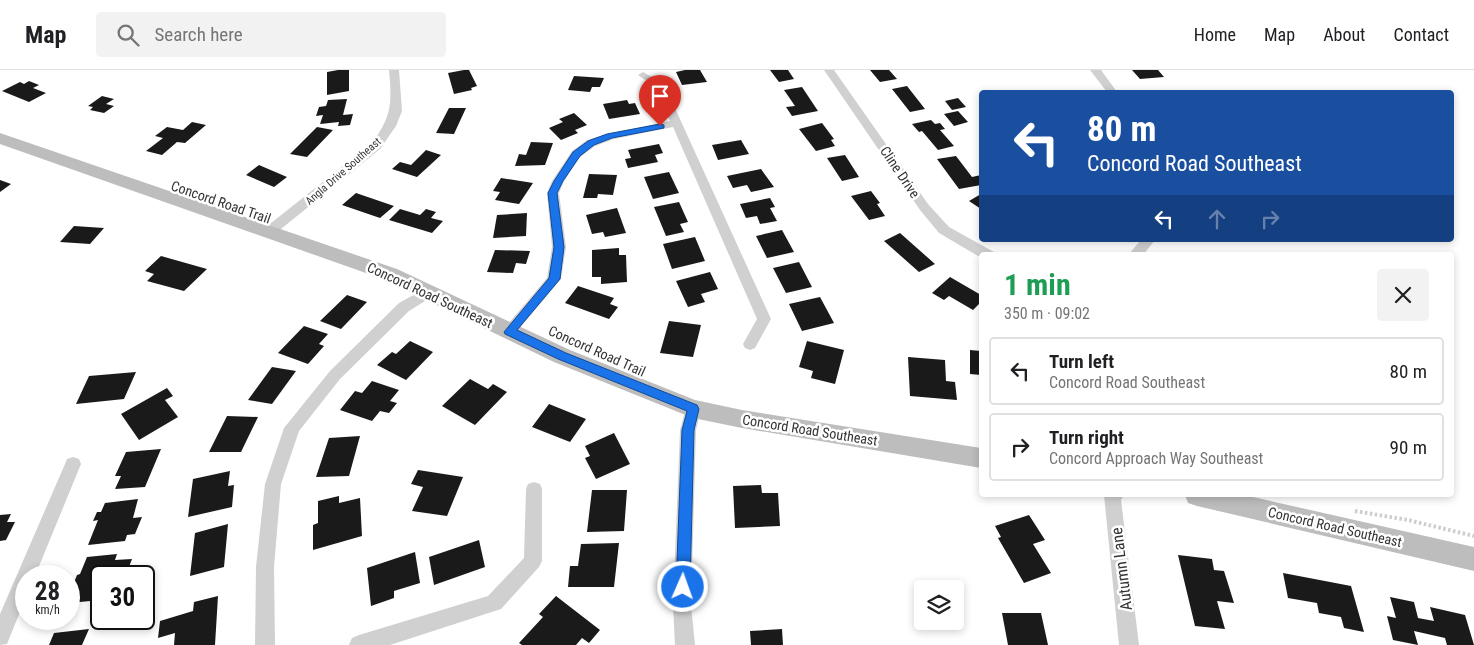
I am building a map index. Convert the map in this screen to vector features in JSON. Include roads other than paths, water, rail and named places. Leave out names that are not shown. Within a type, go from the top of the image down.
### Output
[{"type":"street","name":"Angla Drive Southeast","points":[[271,230],[376,146],[388,131],[397,114],[394,70]]},
{"type":"street","name":"Cline Drive","points":[[829,70],[924,207],[944,230],[981,252]]},
{"type":"street","points":[[1095,70],[1110,90]]},
{"type":"street","points":[[643,75],[659,84],[764,320],[750,344]]},
{"type":"street","points":[[509,332],[554,279],[559,247],[553,193],[558,181],[576,154],[591,143],[610,136],[677,123]]},
{"type":"street","name":"Concord Road Southeast","points":[[0,138],[271,230],[364,264],[428,292],[562,356],[693,409],[742,419],[979,458]]},
{"type":"street","points":[[1138,252],[1146,242]]},
{"type":"street","points":[[264,645],[265,566],[273,484],[292,428],[335,375],[404,307],[428,292]]},
{"type":"street","points":[[685,645],[682,605],[687,440],[693,409]]},
{"type":"street","points":[[0,637],[73,464]]},
{"type":"street","points":[[359,645],[494,603],[533,561],[534,488]]},
{"type":"street","name":"Autumn Lane","points":[[1112,497],[1129,645]]},
{"type":"street","name":"Concord Road Southeast","points":[[1206,497],[1474,559]]}]
